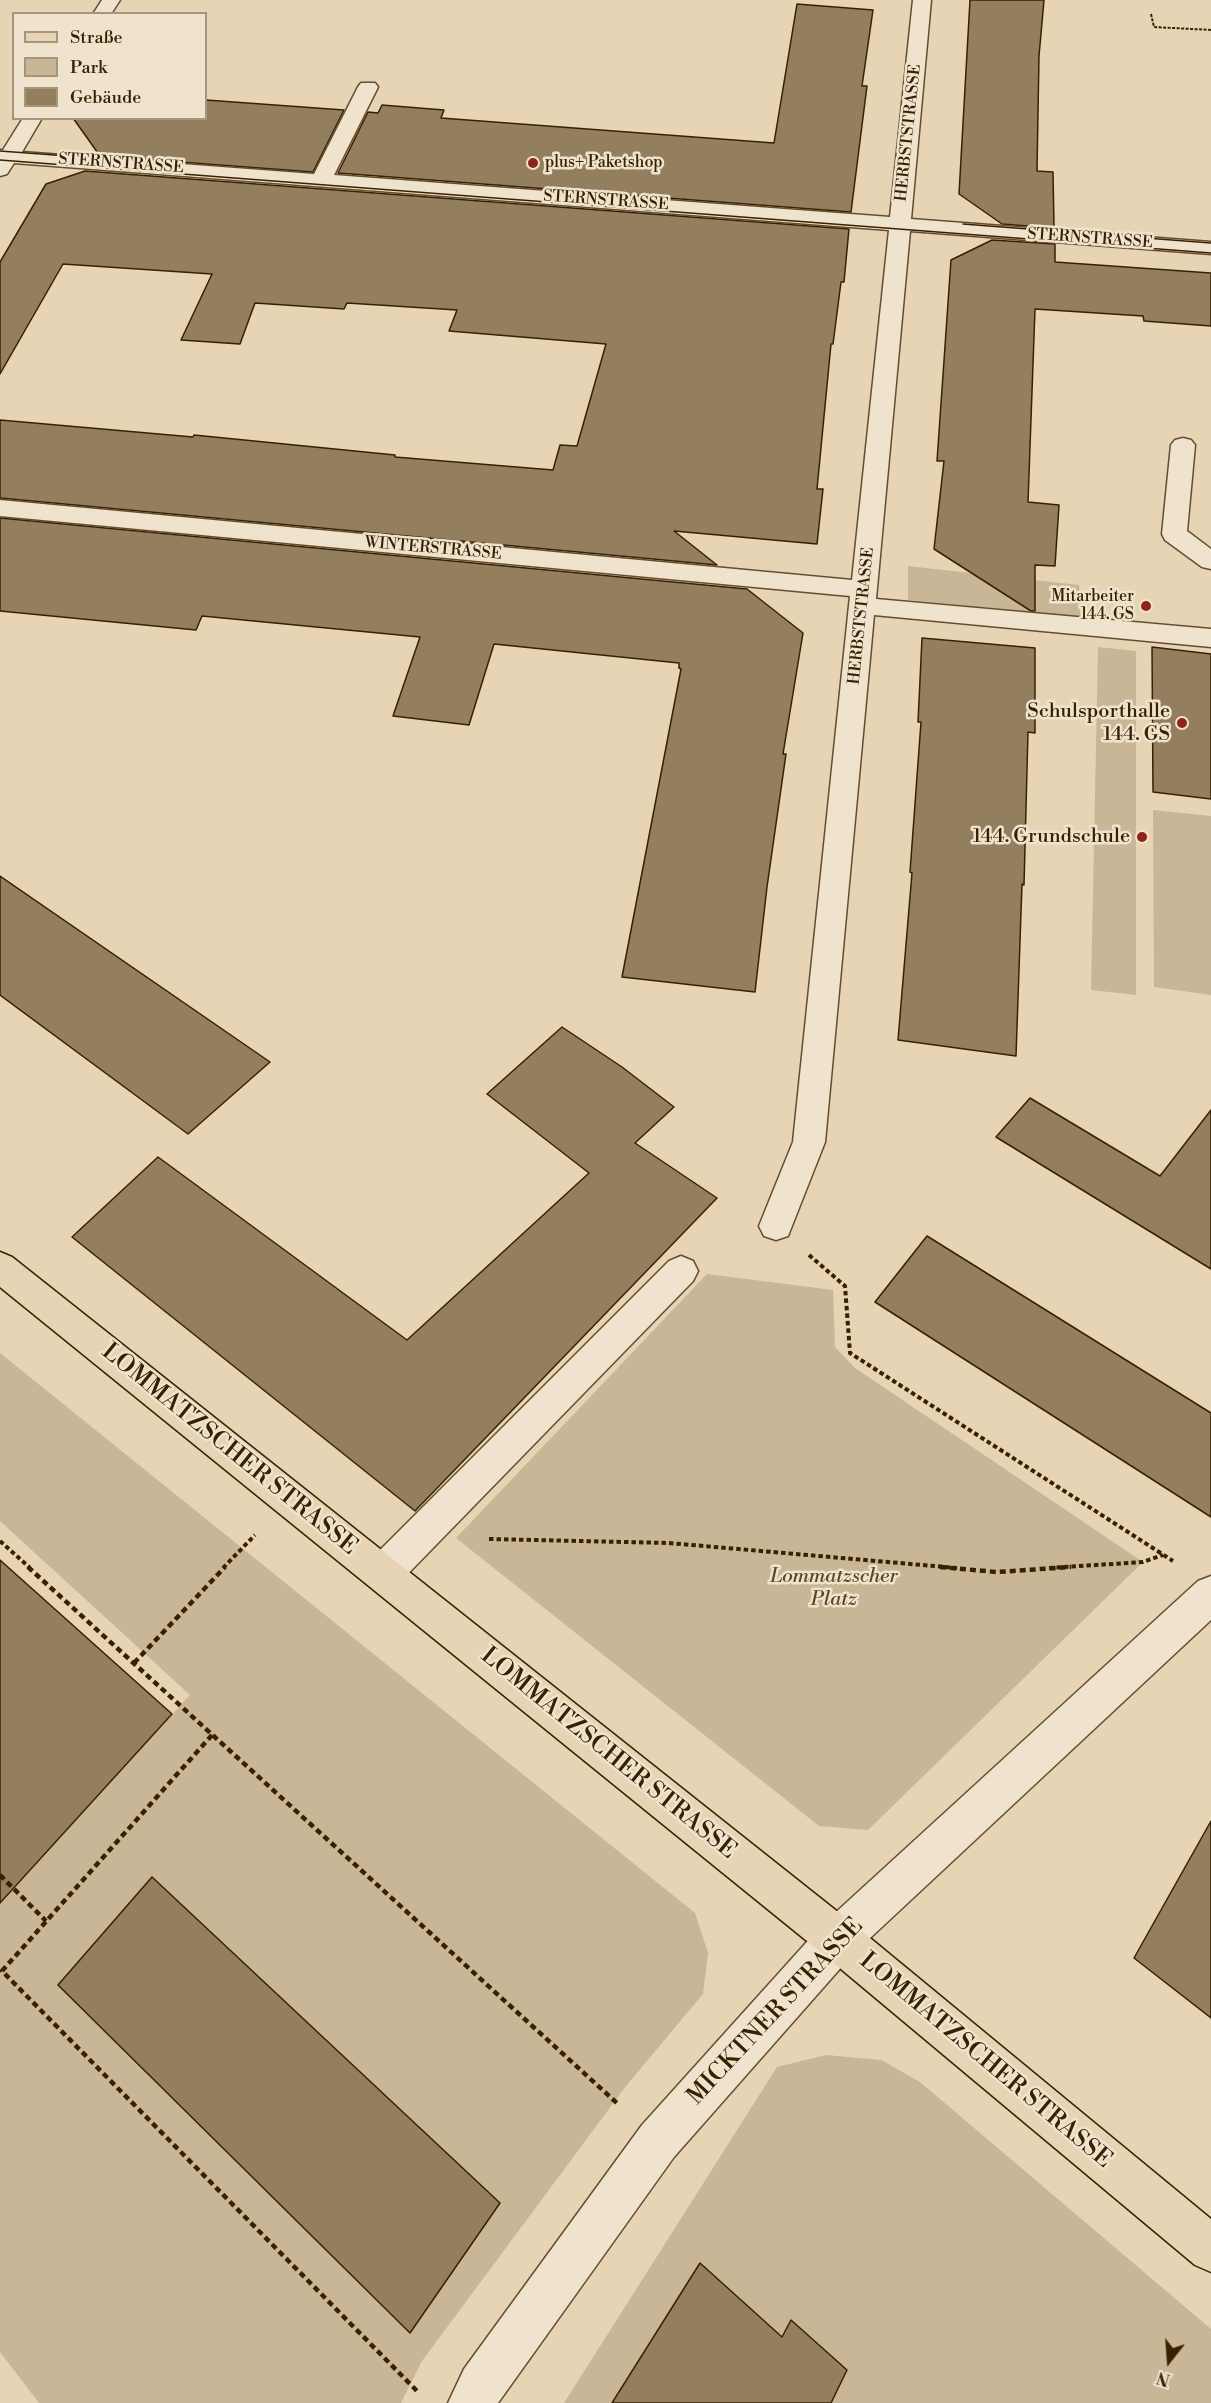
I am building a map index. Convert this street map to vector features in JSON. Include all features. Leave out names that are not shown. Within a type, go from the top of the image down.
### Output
[{"type":"main road","name":"LOMMATZSCHER STRASSE","points":[[0,1267],[838,1939],[1211,2249]]},
{"type":"street","name":"HERBSTSTRASSE","points":[[776,1226],[809,1142],[922,0]]},
{"type":"street","points":[[322,179],[368,87]]},
{"type":"street","points":[[3,160],[32,120]]},
{"type":"street","name":"STERNSTRASSE","points":[[3,160],[322,179],[1211,248]]},
{"type":"street","points":[[1183,445],[1174,534],[1211,561]]},
{"type":"street","name":"WINTERSTRASSE","points":[[0,508],[864,597],[1211,638]]},
{"type":"street","points":[[383,1573],[681,1271]]},
{"type":"street","name":"MICKTNER STRASSE","points":[[472,2403],[481,2386],[658,2141],[838,1939],[1211,1594]]},
{"type":"path","points":[[1151,14],[1154,27],[1211,30]]},
{"type":"path","points":[[776,1226],[845,1286],[850,1353],[1182,1568]]},
{"type":"path","points":[[134,1663],[290,1498]]},
{"type":"path","points":[[419,1536],[669,1543],[997,1572],[1143,1562],[1163,1555]]},
{"type":"path","points":[[0,1541],[658,2141]]},
{"type":"path","points":[[212,1735],[2,1971],[421,2395]]},
{"type":"path","points":[[0,1875],[46,1921]]},
{"type":"green space","points":[[908,566],[1079,585],[1081,617],[908,600]]},
{"type":"green space","points":[[1098,647],[1136,651],[1136,995],[1091,990]]},
{"type":"green space","points":[[1153,810],[1211,816],[1211,995],[1154,987]]},
{"type":"green space","name":"Lommatzscher Platz","points":[[707,1274],[833,1290],[835,1347],[855,1368],[1143,1562],[868,1830],[819,1826],[456,1538]]},
{"type":"green space","points":[[0,1353],[695,1913],[708,1953],[703,1994],[626,2086],[422,2361],[401,2403],[39,2403],[0,2352],[0,1860],[21,1880],[190,1695],[0,1521]]},
{"type":"green space","points":[[826,2055],[881,2060],[920,2082],[1211,2329],[1211,2403],[564,2403],[777,2067]]},
{"type":"building","points":[[970,0],[1044,0],[1039,56],[1037,171],[1053,172],[1054,228],[1002,224],[959,194]]},
{"type":"building","points":[[797,4],[873,10],[862,86],[867,86],[851,212],[338,173],[368,112],[378,113],[382,105],[444,110],[441,118],[774,143]]},
{"type":"building","points":[[207,100],[344,110],[313,172],[100,156],[74,120],[207,120]]},
{"type":"building","points":[[85,171],[849,229],[844,282],[841,282],[833,344],[831,344],[817,489],[823,489],[817,544],[674,531],[717,565],[0,498],[0,420],[193,437],[194,435],[395,455],[395,457],[553,470],[560,445],[577,446],[606,344],[449,331],[457,310],[347,303],[344,309],[255,303],[240,344],[181,340],[212,274],[63,264],[0,374],[0,262],[46,184]]},
{"type":"building","points":[[992,240],[1055,244],[1055,262],[1211,273],[1211,326],[1144,321],[1143,316],[1035,309],[1028,502],[1059,505],[1055,566],[1035,565],[1035,611],[1031,611],[934,549],[944,461],[937,461],[951,260]]},
{"type":"building","points":[[0,518],[747,589],[803,633],[783,754],[786,754],[755,992],[622,977],[681,669],[679,663],[494,644],[469,725],[393,716],[420,637],[202,616],[196,630],[0,611]]},
{"type":"building","points":[[922,638],[1035,648],[1035,733],[1028,732],[1016,1056],[898,1040],[912,873],[910,872],[921,722],[918,722]]},
{"type":"building","name":"Schulsporthalle 144. GS","points":[[1152,647],[1211,654],[1211,799],[1153,792]]},
{"type":"building","points":[[0,876],[270,1062],[188,1134],[0,995]]},
{"type":"building","points":[[562,1027],[622,1067],[674,1107],[635,1143],[717,1198],[415,1511],[72,1237],[158,1157],[407,1340],[589,1173],[487,1094]]},
{"type":"building","points":[[1030,1098],[1160,1176],[1211,1110],[1211,1269],[996,1137]]},
{"type":"building","points":[[927,1236],[1211,1413],[1211,1517],[875,1302]]},
{"type":"building","points":[[0,1560],[172,1714],[0,1903]]},
{"type":"building","points":[[1211,1821],[1211,2018],[1134,1958]]},
{"type":"building","points":[[152,1877],[500,2203],[410,2333],[58,1985]]},
{"type":"building","points":[[700,2263],[782,2337],[791,2320],[847,2370],[831,2403],[612,2403]]},
{"type":"tram line","points":[[0,151],[149,162]]},
{"type":"tram line","points":[[0,160],[1211,253]]},
{"type":"tram line","points":[[963,224],[1211,243]]},
{"type":"place","name":"plus+ Paketshop","points":[[533,163]]},
{"type":"place","name":"Mitarbeiter 144. GS","points":[[1146,606]]},
{"type":"place","name":"Schulsporthalle 144. GS","points":[[1182,723]]},
{"type":"place","name":"144. Grundschule","points":[[1142,837]]}]
